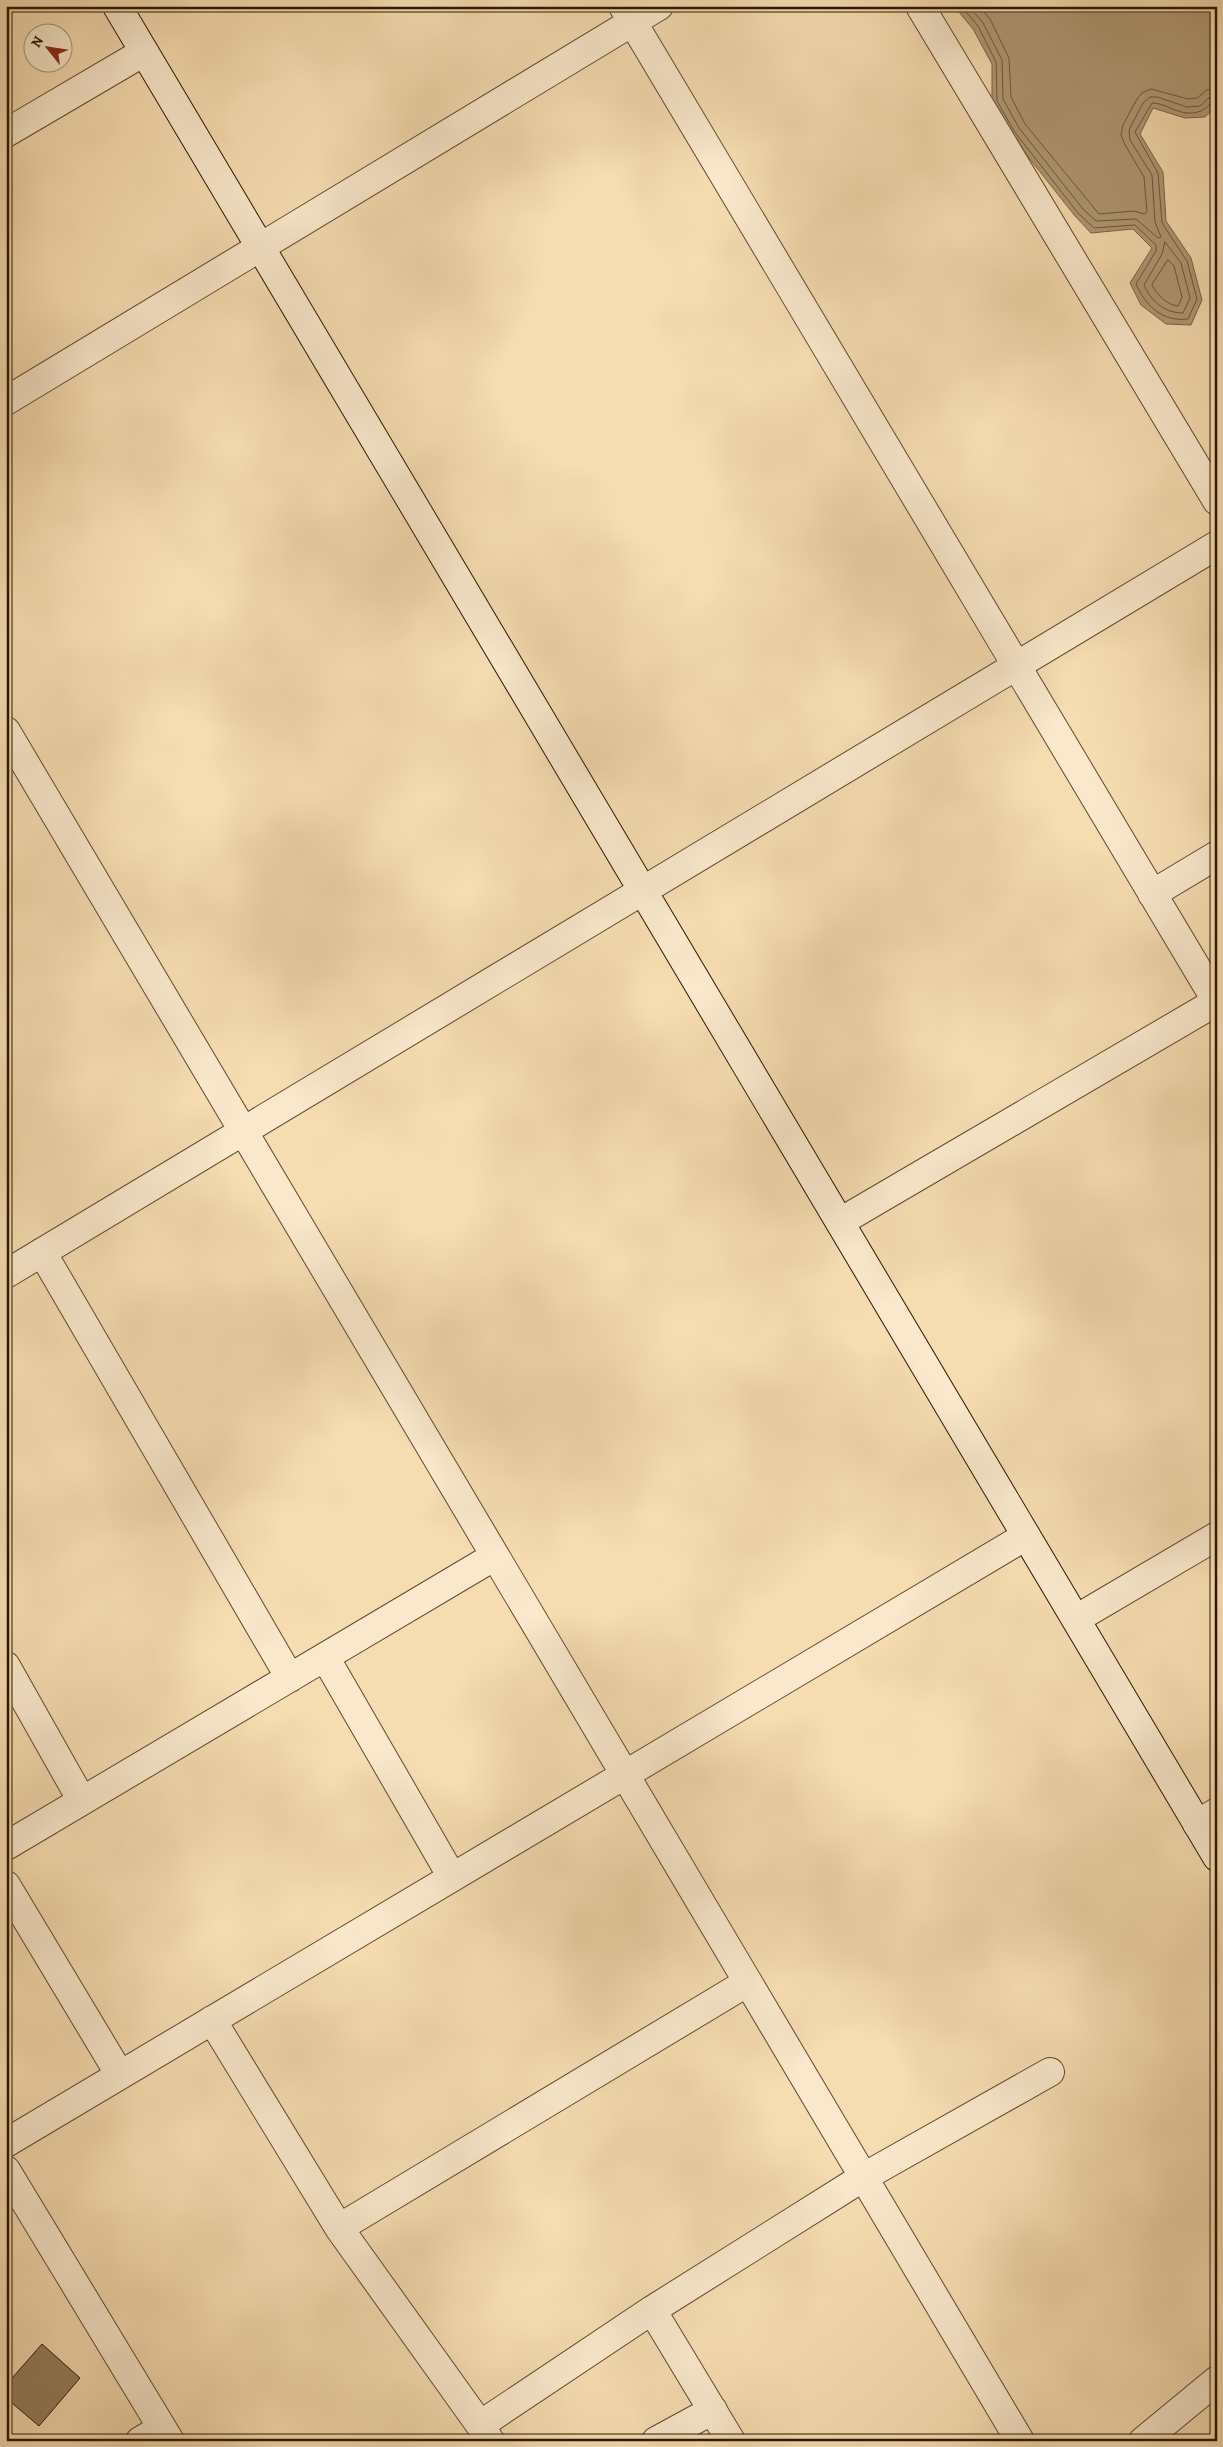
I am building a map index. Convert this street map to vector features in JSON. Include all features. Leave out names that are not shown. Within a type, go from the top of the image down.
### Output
[{"type":"street","points":[[117,6],[1026,1536],[1076,1619],[1207,1818],[1217,1857]]},
{"type":"street","points":[[6,401],[260,247],[628,14],[659,6]]},
{"type":"street","points":[[920,6],[1217,501]]},
{"type":"street","points":[[628,14],[1216,1002],[840,1222]]},
{"type":"street","points":[[6,133],[144,52]]},
{"type":"street","points":[[6,1274],[1217,546]]},
{"type":"street","points":[[6,730],[748,1982],[862,2178],[1020,2441]]},
{"type":"street","points":[[1152,894],[1217,855]]},
{"type":"street","points":[[42,1252],[290,1678]]},
{"type":"street","points":[[6,2143],[1026,1536]]},
{"type":"street","points":[[1076,1619],[1217,1536]]},
{"type":"street","points":[[6,1846],[495,1556]]},
{"type":"street","points":[[325,1657],[452,1877]]},
{"type":"street","points":[[6,1666],[82,1801]]},
{"type":"street","points":[[6,1886],[120,2075]]},
{"type":"street","points":[[339,2228],[748,1982]]},
{"type":"street","points":[[212,2020],[339,2228],[485,2433],[652,2310],[862,2178],[1050,2072]]},
{"type":"street","points":[[6,2170],[157,2436]]},
{"type":"street","points":[[652,2310],[731,2441]]},
{"type":"street","points":[[1143,2441],[1217,2380]]},
{"type":"street","points":[[656,2441],[713,2410]]},
{"type":"water","points":[[954,6],[1217,6],[1217,106],[1205,117],[1185,118],[1153,108],[1140,134],[1163,172],[1166,221],[1191,258],[1202,300],[1191,325],[1166,324],[1141,305],[1130,283],[1152,248],[1133,229],[1091,233],[1075,216],[1010,134],[992,102],[992,64],[973,29]]},
{"type":"building","points":[[42,2344],[80,2378],[39,2426],[6,2398],[6,2385]]}]
